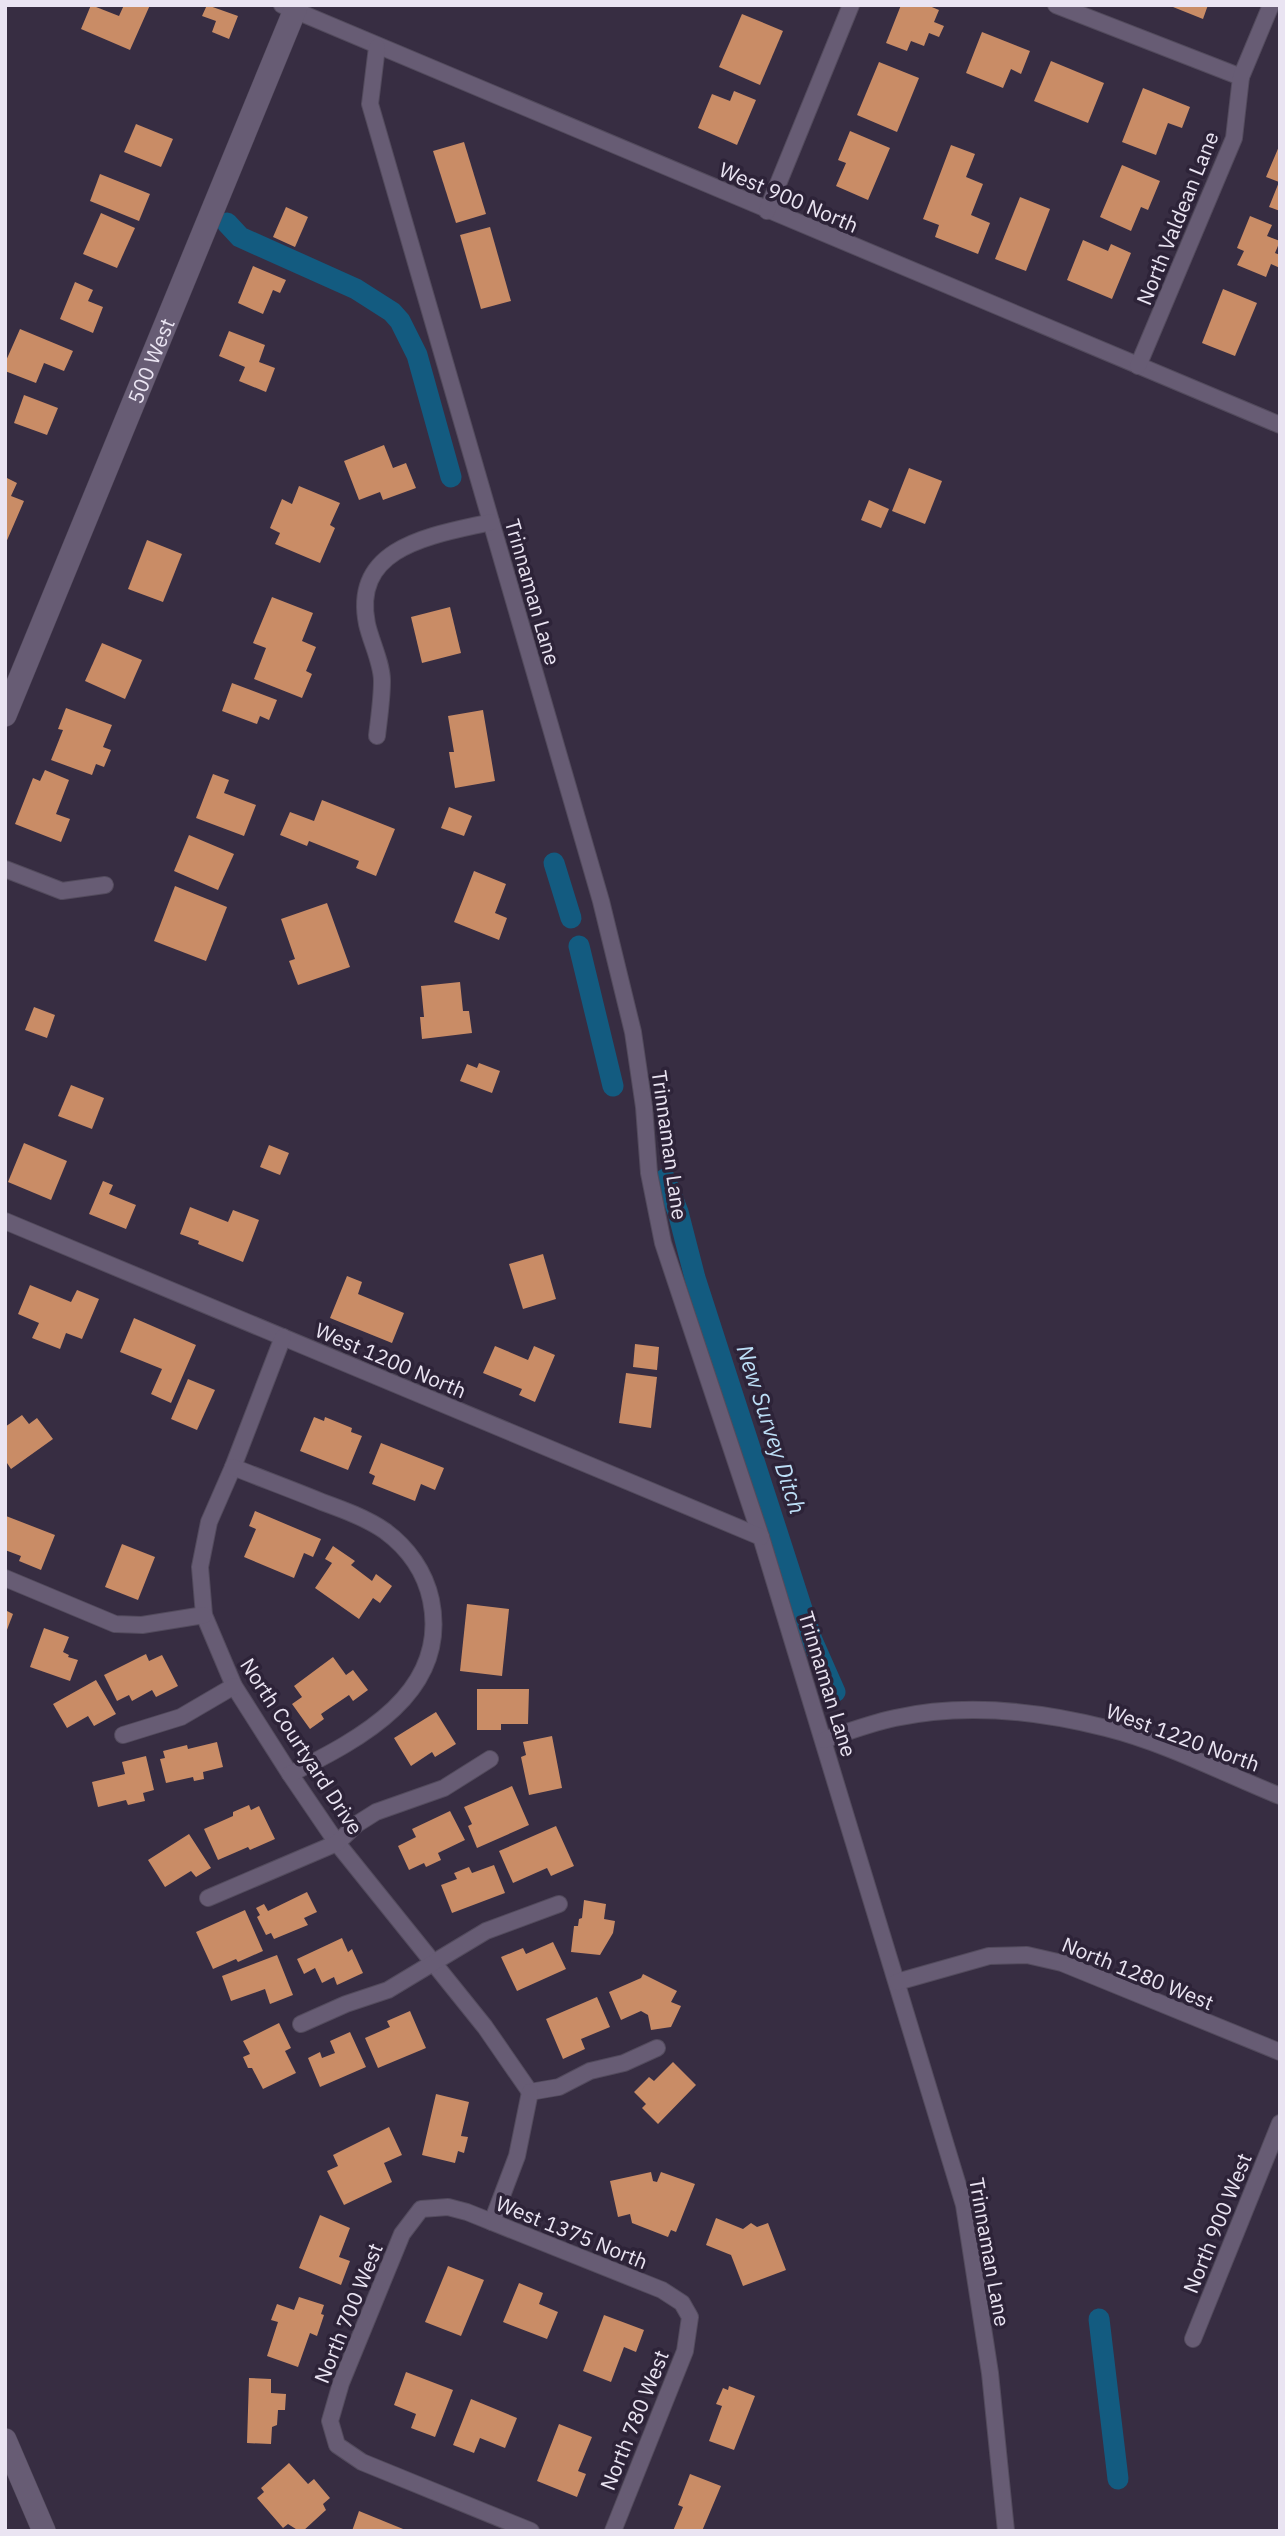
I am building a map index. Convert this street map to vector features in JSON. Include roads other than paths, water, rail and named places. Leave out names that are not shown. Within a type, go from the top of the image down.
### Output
[{"type":"main road","name":"500 West","points":[[5,715],[291,7]]},
{"type":"main road","points":[[5,2440],[44,2531]]},
{"type":"street","points":[[767,211],[851,5]]},
{"type":"street","points":[[1056,5],[1241,77]]},
{"type":"street","name":"North Valdean Lane","points":[[1138,366],[1234,138],[1241,77],[1271,5]]},
{"type":"street","name":"West 900 North","points":[[291,7],[377,47],[1280,425]]},
{"type":"street","name":"Trinnaman Lane","points":[[377,47],[370,104],[601,901],[633,1032],[644,1107],[649,1173],[663,1243],[761,1537],[964,2205],[990,2373],[1006,2531]]},
{"type":"street","points":[[377,736],[382,679],[367,622],[365,595],[377,566],[394,551],[427,537],[491,522]]},
{"type":"street","points":[[5,869],[62,891],[105,885]]},
{"type":"street","name":"West 1200 North","points":[[5,1221],[761,1537]]},
{"type":"street","name":"North Courtyard Drive","points":[[283,1337],[209,1522],[200,1567],[204,1615],[234,1686],[290,1774],[338,1843],[485,2027],[530,2092]]},
{"type":"street","points":[[233,1467],[358,1516],[383,1529],[414,1558],[428,1589],[435,1623],[430,1654],[419,1679],[398,1706],[328,1755],[290,1774]]},
{"type":"street","points":[[5,1578],[115,1624],[142,1625],[204,1615]]},
{"type":"street","points":[[123,1735],[181,1717],[234,1686]]},
{"type":"street","name":"West 1220 North","points":[[824,1740],[897,1717],[942,1712],[997,1711],[1039,1715],[1108,1728],[1280,1796]]},
{"type":"street","points":[[208,1898],[338,1843],[357,1824],[376,1812],[444,1788],[490,1759]]},
{"type":"street","points":[[301,2024],[346,2004],[388,1990],[486,1931],[559,1904]]},
{"type":"street","name":"North 1280 West","points":[[897,1982],[989,1956],[1027,1955],[1062,1963],[1280,2052]]},
{"type":"street","points":[[492,2222],[517,2156],[530,2092],[559,2087],[590,2071],[624,2063],[657,2048]]},
{"type":"street","name":"North 900 West","points":[[1193,2339],[1280,2123]]},
{"type":"street","name":"West 1375 North","points":[[421,2209],[448,2207],[662,2290],[682,2303],[690,2318],[689,2324]]},
{"type":"street","name":"North 700 West","points":[[421,2209],[402,2234],[341,2383],[330,2421],[337,2445],[362,2462],[531,2531]]},
{"type":"street","name":"North 780 West","points":[[613,2531],[685,2351],[689,2324]]},
{"type":"waterway","name":"New Survey Ditch","points":[[227,223],[240,237],[356,289],[392,312],[400,321],[417,355],[451,477]]},
{"type":"waterway","name":"New Survey Ditch","points":[[554,863],[571,918]]},
{"type":"waterway","name":"New Survey Ditch","points":[[579,946],[613,1086]]},
{"type":"waterway","name":"New Survey Ditch","points":[[665,1179],[678,1212],[695,1278],[812,1640],[835,1692]]},
{"type":"waterway","name":"New Survey Ditch","points":[[1099,2319],[1118,2479]]}]
